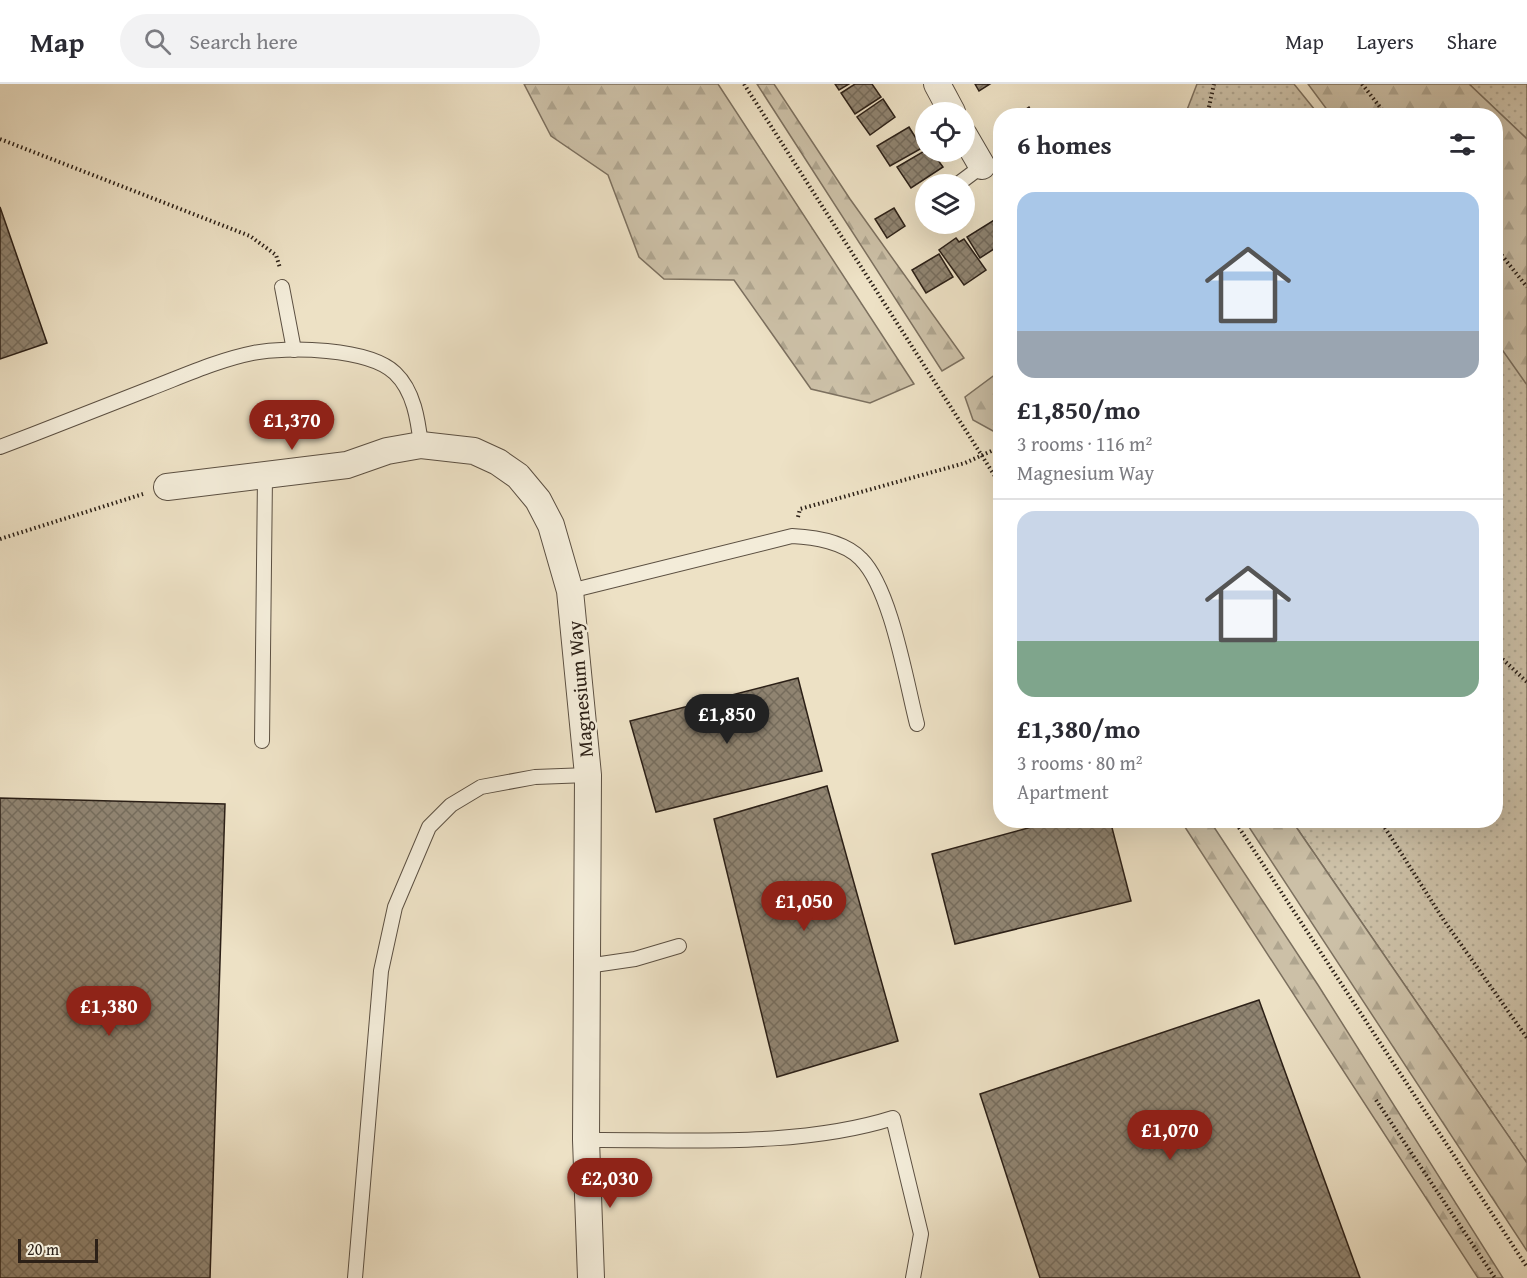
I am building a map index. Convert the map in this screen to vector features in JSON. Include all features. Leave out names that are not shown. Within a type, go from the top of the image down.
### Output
[{"type":"street","points":[[937,84],[947,102]]},
{"type":"street","points":[[975,154],[982,166]]},
{"type":"street","name":"Magnesium Way","points":[[167,487],[347,465],[387,451],[421,445],[474,451],[498,462],[518,476],[538,500],[552,525],[570,591],[588,774],[586,1140],[591,1278]]},
{"type":"lane","points":[[971,174],[982,166]]},
{"type":"lane","points":[[282,287],[294,350]]},
{"type":"lane","points":[[0,447],[196,371],[253,353],[294,350],[360,355],[395,372],[416,408],[421,445]]},
{"type":"lane","points":[[262,741],[265,476]]},
{"type":"lane","points":[[570,591],[792,536],[813,537],[860,557],[882,588],[917,724]]},
{"type":"lane","points":[[356,1278],[381,971],[395,907],[429,827],[451,805],[481,787],[535,777],[588,774]]},
{"type":"lane","points":[[587,966],[635,958],[679,946]]},
{"type":"lane","points":[[586,1140],[764,1138],[861,1128],[893,1118],[921,1234],[913,1278]]},
{"type":"path","points":[[744,84],[993,474]]},
{"type":"path","points":[[1209,108],[1214,84]]},
{"type":"path","points":[[1362,84],[1381,108]]},
{"type":"path","points":[[0,139],[250,236],[276,255],[282,287]]},
{"type":"path","points":[[1503,257],[1527,287]]},
{"type":"path","points":[[792,536],[800,509],[981,457],[993,451]]},
{"type":"path","points":[[0,540],[167,487]]},
{"type":"path","points":[[1503,660],[1527,682]]},
{"type":"path","points":[[1239,828],[1527,1267]]},
{"type":"path","points":[[1385,828],[1443,919],[1527,1038]]},
{"type":"path","points":[[1376,1100],[1496,1278]]},
{"type":"green space","points":[[524,84],[718,84],[914,384],[870,403],[811,389],[734,280],[664,279],[639,257],[608,175],[551,136]]},
{"type":"green space","points":[[757,84],[774,84],[850,199],[964,358],[942,371]]},
{"type":"green space","points":[[1197,84],[1294,84],[1313,108],[1188,108]]},
{"type":"green space","points":[[1308,84],[1469,84],[1494,108],[1326,108]]},
{"type":"green space","points":[[1469,84],[1527,84],[1527,139],[1503,116],[1503,108],[1494,108]]},
{"type":"green space","points":[[1503,116],[1527,139],[1527,385],[1503,351]]},
{"type":"green space","points":[[1503,345],[1527,376],[1527,1163],[1297,828],[1503,828]]},
{"type":"green space","points":[[993,376],[993,431],[973,420],[965,397]]},
{"type":"green space","points":[[1186,828],[1215,828],[1318,985],[1503,1278],[1478,1278]]},
{"type":"green space","points":[[1250,828],[1297,828],[1527,1163],[1527,1251]]},
{"type":"building","points":[[835,84],[849,84],[839,90]]},
{"type":"building","points":[[855,84],[872,84],[881,97],[855,114],[841,93]]},
{"type":"building","points":[[975,84],[990,84],[979,91]]},
{"type":"building","points":[[883,99],[895,117],[870,135],[857,117]]},
{"type":"building","points":[[909,127],[915,137],[915,152],[890,166],[877,146]]},
{"type":"building","points":[[915,156],[915,162],[939,162],[943,167],[932,174],[915,174],[915,185],[911,188],[897,167]]},
{"type":"building","points":[[0,207],[47,343],[0,359]]},
{"type":"building","points":[[894,208],[905,226],[887,238],[875,219]]},
{"type":"building","points":[[993,221],[993,250],[980,258],[967,237]]},
{"type":"building","points":[[956,238],[959,242],[964,239],[986,270],[964,285],[939,250]]},
{"type":"building","points":[[939,254],[953,277],[926,293],[912,270]]},
{"type":"building","points":[[798,678],[822,771],[656,812],[630,721]]},
{"type":"building","points":[[827,786],[898,1041],[777,1077],[714,819]]},
{"type":"building","points":[[0,798],[225,804],[210,1278],[0,1278]]},
{"type":"building","points":[[1028,828],[1112,828],[1131,901],[955,944],[932,854]]},
{"type":"building","points":[[1259,1000],[1360,1278],[1040,1278],[980,1094]]}]
